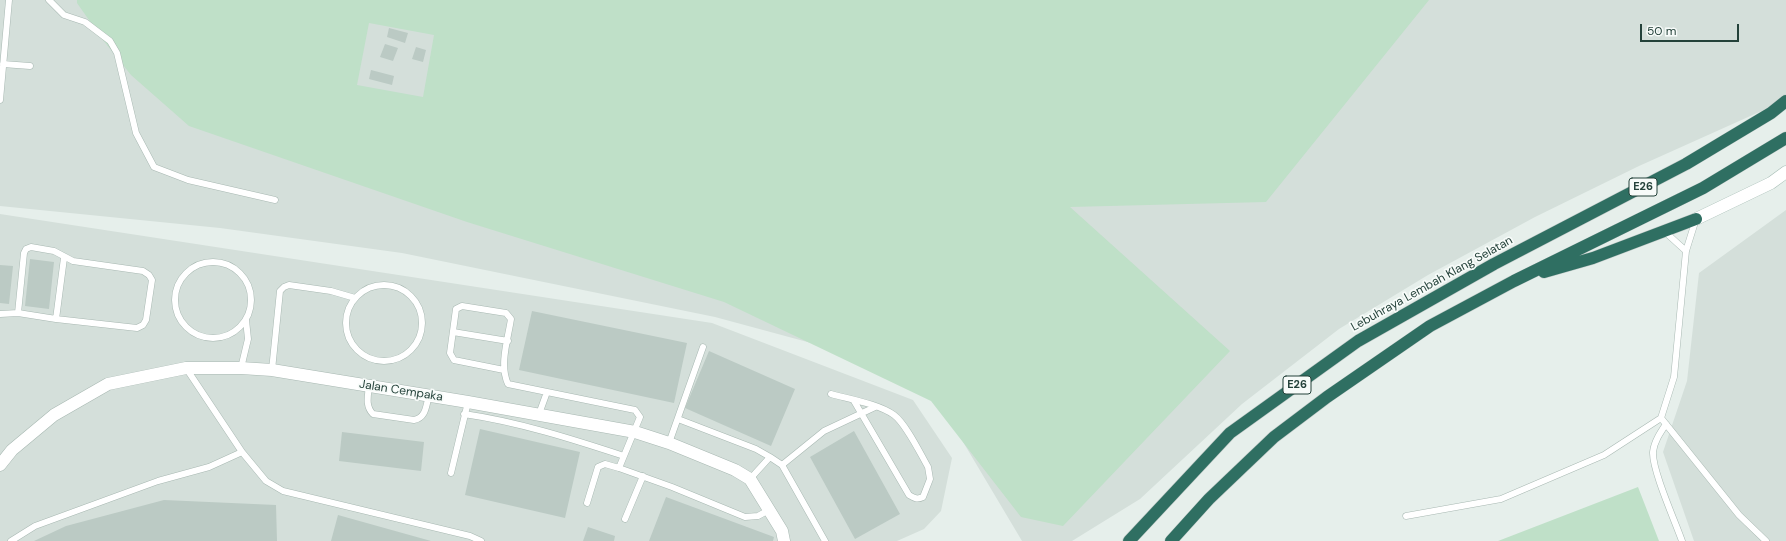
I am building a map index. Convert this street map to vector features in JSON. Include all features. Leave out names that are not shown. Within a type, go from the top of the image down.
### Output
[{"type":"highway","name":"Lebuhraya Lembah Klang Selatan","points":[[1129,541],[1230,433],[1358,341],[1494,264],[1686,164],[1771,113],[1786,101]]},
{"type":"highway","name":"E26","points":[[1170,541],[1209,499],[1274,437],[1430,326],[1514,281],[1702,188],[1786,138]]},
{"type":"highway","points":[[1514,281],[1593,258],[1696,219]]},
{"type":"street","points":[[1696,219],[1771,183],[1786,172]]},
{"type":"street","name":"Jalan Cempaka","points":[[0,465],[12,450],[54,415],[108,384],[186,368],[241,368],[272,370],[539,414],[635,432],[670,443],[735,470],[750,479],[782,531],[784,541]]},
{"type":"lane","points":[[0,100],[3,64],[2,45],[9,0]]},
{"type":"lane","points":[[49,0],[64,14],[85,22],[110,41],[117,54],[136,133],[154,167],[188,180],[275,200]]},
{"type":"lane","points":[[3,64],[30,66]]},
{"type":"lane","points":[[1406,516],[1501,499],[1604,455],[1661,418],[1674,377],[1686,251],[1696,219]]},
{"type":"lane","points":[[1664,231],[1676,244],[1686,251]]},
{"type":"lane","points":[[0,314],[18,313],[56,319],[137,328],[143,325],[146,320],[152,280],[149,274],[143,271],[73,261],[64,258],[54,251],[31,247],[26,249],[24,253],[18,313]]},
{"type":"lane","points":[[56,319],[64,258]]},
{"type":"lane","points":[[241,368],[248,339],[246,320],[251,309],[252,297],[249,285],[243,275],[234,267],[222,262],[210,262],[199,265],[188,271],[180,280],[176,292],[175,306],[180,318],[188,329],[199,336],[212,338],[226,336],[237,330],[246,320]]},
{"type":"lane","points":[[387,284],[399,287],[409,294],[417,303],[422,314],[420,338],[413,348],[402,357],[390,361],[376,361],[358,352],[353,347],[347,336],[345,322],[347,309],[355,298],[364,290],[375,285],[387,284]]},
{"type":"lane","points":[[272,370],[280,291],[284,287],[289,285],[331,291],[355,298]]},
{"type":"lane","points":[[504,370],[454,360],[450,353],[456,309],[462,306],[506,313],[509,315],[511,319],[504,370],[505,378],[508,384],[635,410],[640,417],[619,468]]},
{"type":"lane","points":[[453,332],[508,341]]},
{"type":"lane","points":[[670,443],[703,347]]},
{"type":"lane","points":[[186,368],[242,452],[266,481],[283,491],[470,536],[482,541]]},
{"type":"lane","points":[[369,385],[367,404],[369,410],[373,414],[414,420],[420,419],[424,414],[429,395]]},
{"type":"lane","points":[[539,414],[547,392]]},
{"type":"lane","points":[[831,394],[875,407],[888,412],[900,421],[928,467],[930,480],[923,497],[919,499],[909,494],[854,401]]},
{"type":"lane","points":[[451,474],[468,402]]},
{"type":"lane","points":[[782,466],[824,431],[875,407]]},
{"type":"lane","points":[[464,414],[501,420],[549,432],[624,456]]},
{"type":"lane","points":[[1661,418],[1740,515],[1766,541]]},
{"type":"lane","points":[[678,419],[756,449],[782,466],[825,541]]},
{"type":"lane","points":[[1666,424],[1656,441],[1653,453],[1656,468],[1682,541]]},
{"type":"lane","points":[[11,541],[35,526],[158,481],[208,467],[242,452]]},
{"type":"lane","points":[[750,479],[770,457]]},
{"type":"lane","points":[[587,503],[598,467],[604,464],[643,476],[745,517],[758,516],[769,510]]},
{"type":"lane","points":[[624,519],[643,476]]},
{"type":"shaded area","points":[[0,0],[1786,0],[1786,100],[1639,166],[1535,217],[1428,275],[1339,329],[1242,404],[1140,499],[1072,541],[1022,541],[922,373],[715,317],[402,253],[220,228],[0,206]]},
{"type":"shaded area","points":[[1786,210],[1786,541],[1694,541],[1663,452],[1687,381],[1699,273]]},
{"type":"shaded area","points":[[0,214],[712,323],[913,400],[952,458],[941,511],[924,529],[897,541],[0,541]]},
{"type":"green space","points":[[77,0],[1429,0],[1266,202],[1070,207],[1230,351],[1063,526],[1021,517],[931,401],[724,302],[467,222],[189,126],[131,75],[103,40],[77,3]],"holes":[[[369,23],[434,35],[423,97],[357,85]]]},
{"type":"green space","points":[[1638,487],[1659,541],[1498,541]]},
{"type":"building","points":[[389,28],[408,33],[405,43],[387,37]]},
{"type":"building","points":[[385,44],[398,48],[393,61],[380,57]]},
{"type":"building","points":[[416,47],[426,50],[423,62],[412,59]]},
{"type":"building","points":[[371,70],[394,76],[392,85],[369,79]]},
{"type":"building","points":[[30,259],[54,262],[49,309],[25,306]]},
{"type":"building","points":[[0,265],[13,266],[9,304],[0,303]]},
{"type":"building","points":[[532,311],[687,343],[674,403],[519,370]]},
{"type":"building","points":[[709,351],[795,389],[771,446],[685,408]]},
{"type":"building","points":[[480,429],[580,452],[565,518],[465,495]]},
{"type":"building","points":[[854,431],[900,514],[855,539],[810,457]]},
{"type":"building","points":[[342,432],[424,442],[421,471],[339,461]]},
{"type":"building","points":[[666,497],[774,537],[773,541],[649,541]]},
{"type":"building","points":[[164,500],[276,505],[277,541],[34,541],[66,526]]},
{"type":"building","points":[[338,515],[431,541],[331,541]]},
{"type":"building","points":[[588,527],[615,536],[614,541],[583,541]]}]
